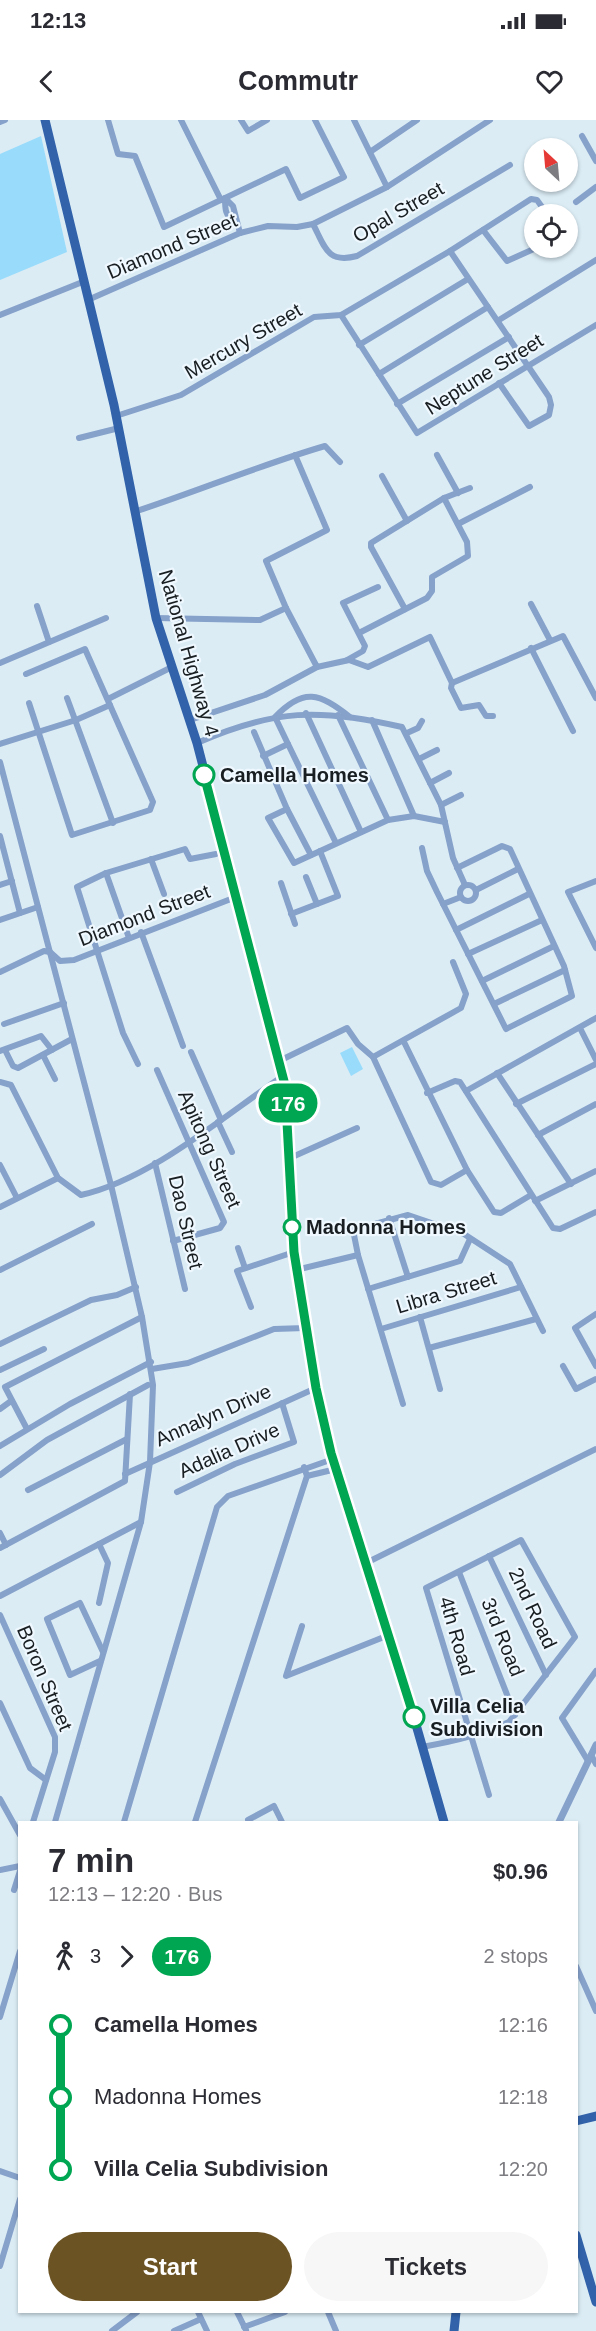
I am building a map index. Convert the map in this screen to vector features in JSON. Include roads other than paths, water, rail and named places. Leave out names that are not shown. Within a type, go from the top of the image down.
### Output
[{"type":"main road","name":"National Highway 4","points":[[45,120],[90,299],[119,428],[156,618],[197,743],[220,853],[236,897],[283,1076],[288,1110],[294,1252],[316,1388],[333,1459],[389,1635],[444,1821]]},
{"type":"main road","points":[[578,2120],[596,2116]]},
{"type":"main road","points":[[578,2242],[596,2302]]},
{"type":"main road","points":[[454,2331],[456,2313]]},
{"type":"street","points":[[0,122],[5,120]]},
{"type":"street","points":[[108,120],[118,154],[135,156],[164,227],[286,169],[300,198],[344,177],[315,120]]},
{"type":"street","points":[[182,120],[223,199],[233,206],[236,214],[235,222],[240,232]]},
{"type":"street","points":[[241,120],[248,131],[267,120]]},
{"type":"street","points":[[354,120],[387,187]]},
{"type":"street","points":[[370,152],[417,120]]},
{"type":"street","name":"Diamond Street","points":[[90,299],[240,232],[268,226],[297,227],[313,224],[387,187],[490,120]]},
{"type":"street","points":[[582,136],[595,157]]},
{"type":"street","name":"Opal Street","points":[[313,224],[327,252],[334,258],[352,257],[510,165]]},
{"type":"street","points":[[576,202],[596,188]]},
{"type":"street","name":"Mercury Street","points":[[524,204],[534,198],[539,204]]},
{"type":"street","name":"Mercury Street","points":[[116,417],[181,395],[314,317],[341,315],[524,204]]},
{"type":"street","points":[[483,230],[507,261],[524,253]]},
{"type":"street","points":[[450,251],[529,365],[551,405],[549,415],[529,426],[524,422],[500,383]]},
{"type":"street","points":[[499,320],[596,260]]},
{"type":"street","points":[[359,345],[468,279]]},
{"type":"street","points":[[0,315],[85,280]]},
{"type":"street","points":[[379,374],[488,307]]},
{"type":"street","name":"Neptune Street","points":[[341,315],[413,430],[421,433],[596,325]]},
{"type":"street","points":[[397,404],[509,337]]},
{"type":"street","points":[[79,438],[119,428]]},
{"type":"street","points":[[134,512],[325,446],[340,462]]},
{"type":"street","points":[[295,455],[327,530],[266,561],[286,608],[317,667]]},
{"type":"street","points":[[437,455],[458,493]]},
{"type":"street","points":[[382,476],[407,521]]},
{"type":"street","points":[[458,524],[530,487]]},
{"type":"street","points":[[405,609],[371,547],[377,538],[444,498],[470,488]]},
{"type":"street","points":[[358,633],[431,594],[432,577],[468,556],[467,542],[444,498]]},
{"type":"street","points":[[190,720],[265,695],[317,667],[347,660],[364,649],[343,603],[378,587]]},
{"type":"street","points":[[531,604],[550,640]]},
{"type":"street","points":[[37,606],[49,642]]},
{"type":"street","points":[[156,618],[260,620],[286,608]]},
{"type":"street","points":[[0,663],[106,618]]},
{"type":"street","points":[[452,683],[559,636],[565,637],[596,698]]},
{"type":"street","points":[[347,660],[368,667],[430,637],[452,683],[457,704],[462,708],[479,705],[486,716],[493,716]]},
{"type":"street","points":[[531,648],[573,731]]},
{"type":"street","points":[[26,674],[85,649],[153,807],[72,835],[29,703]]},
{"type":"street","points":[[0,744],[75,720],[171,667]]},
{"type":"street","points":[[275,717],[297,699],[309,696],[329,702],[351,717]]},
{"type":"street","points":[[67,698],[112,823]]},
{"type":"street","points":[[306,713],[361,832]]},
{"type":"street","points":[[197,743],[237,725],[306,713],[372,720],[402,728],[407,733],[441,805],[457,868],[465,885]]},
{"type":"street","points":[[338,715],[388,819]]},
{"type":"street","points":[[275,717],[336,843]]},
{"type":"street","points":[[372,720],[414,816]]},
{"type":"street","points":[[407,733],[418,728],[422,721]]},
{"type":"street","points":[[254,732],[287,809],[311,855]]},
{"type":"street","points":[[263,756],[288,744]]},
{"type":"street","points":[[419,759],[437,750]]},
{"type":"street","points":[[0,762],[111,1185],[136,1287],[152,1369],[150,1462],[141,1522],[55,1821]]},
{"type":"street","points":[[430,783],[449,773]]},
{"type":"street","points":[[441,805],[461,795]]},
{"type":"street","points":[[287,809],[268,818],[294,863],[388,819],[414,816],[445,822]]},
{"type":"street","points":[[0,836],[2,854],[20,913]]},
{"type":"street","points":[[422,848],[427,871],[506,1029],[572,996],[565,970],[506,846],[457,868]]},
{"type":"street","points":[[138,1064],[123,1033],[76,890],[78,885],[106,873],[185,849],[190,859],[220,853]]},
{"type":"street","points":[[291,914],[338,896],[320,851]]},
{"type":"street","points":[[151,859],[164,894]]},
{"type":"street","points":[[476,890],[518,869]]},
{"type":"street","points":[[106,873],[129,938]]},
{"type":"street","points":[[306,877],[317,904]]},
{"type":"street","points":[[0,885],[12,881]]},
{"type":"street","points":[[596,881],[568,892],[596,948]]},
{"type":"street","points":[[281,884],[295,924]]},
{"type":"street","points":[[461,897],[467,902],[476,897],[476,890],[473,886],[465,885]]},
{"type":"street","points":[[461,897],[461,889],[465,885]]},
{"type":"street","points":[[456,930],[529,894]]},
{"type":"street","name":"Diamond Street","points":[[50,952],[60,961],[67,962],[236,897]]},
{"type":"street","points":[[443,904],[461,897]]},
{"type":"street","points":[[0,920],[38,907]]},
{"type":"street","points":[[468,954],[542,920]]},
{"type":"street","points":[[141,933],[183,1046]]},
{"type":"street","points":[[482,981],[554,946]]},
{"type":"street","points":[[0,972],[38,953],[50,952]]},
{"type":"street","points":[[373,1057],[404,1042],[409,1035],[461,1008],[466,994],[453,962]]},
{"type":"street","points":[[494,1004],[565,970]]},
{"type":"street","points":[[4,1024],[64,1003]]},
{"type":"street","points":[[466,1090],[596,1018]]},
{"type":"street","points":[[279,1061],[347,1028],[358,1044],[373,1057],[431,1182],[441,1185],[467,1170]]},
{"type":"street","points":[[516,1104],[596,1062],[580,1028]]},
{"type":"street","points":[[52,1050],[41,1036],[2,1051],[15,1068],[43,1055],[72,1039]]},
{"type":"street","points":[[404,1042],[467,1170],[494,1212],[501,1213],[531,1195]]},
{"type":"street","points":[[191,1052],[232,1152]]},
{"type":"street","points":[[43,1055],[55,1079]]},
{"type":"street","name":"Apitong Street","points":[[157,1070],[224,1222],[217,1230],[174,1241]]},
{"type":"street","points":[[497,1073],[571,1184]]},
{"type":"street","points":[[0,1082],[11,1085],[58,1178],[81,1195],[111,1185],[189,1142],[283,1076]]},
{"type":"street","points":[[428,1093],[455,1081],[466,1090],[552,1228],[556,1229],[596,1212]]},
{"type":"street","points":[[538,1135],[596,1104]]},
{"type":"street","points":[[290,1158],[357,1128]]},
{"type":"street","name":"Dao Street","points":[[155,1162],[185,1289]]},
{"type":"street","points":[[0,1165],[17,1198]]},
{"type":"street","points":[[536,1201],[596,1171]]},
{"type":"street","points":[[0,1207],[58,1178]]},
{"type":"street","points":[[403,1404],[358,1255],[353,1230],[388,1218],[408,1215],[464,1234],[510,1264],[543,1331]]},
{"type":"street","points":[[388,1218],[408,1277]]},
{"type":"street","points":[[0,1270],[92,1224]]},
{"type":"street","points":[[369,1289],[460,1261],[470,1239]]},
{"type":"street","points":[[238,1248],[245,1268]]},
{"type":"street","points":[[251,1307],[237,1271],[294,1252]]},
{"type":"street","points":[[296,1270],[358,1255]]},
{"type":"street","points":[[0,1344],[91,1300],[117,1295],[136,1287]]},
{"type":"street","name":"Libra Street","points":[[381,1329],[521,1287]]},
{"type":"street","points":[[596,1315],[575,1328],[596,1366]]},
{"type":"street","points":[[27,1429],[5,1387],[142,1317]]},
{"type":"street","points":[[420,1317],[440,1389]]},
{"type":"street","points":[[429,1348],[536,1319]]},
{"type":"street","points":[[152,1369],[188,1363],[274,1329],[305,1328]]},
{"type":"street","points":[[0,1370],[44,1348]]},
{"type":"street","points":[[0,1446],[151,1362]]},
{"type":"street","points":[[563,1366],[576,1389],[596,1379]]},
{"type":"street","points":[[0,1475],[47,1440],[147,1385]]},
{"type":"street","name":"Annalyn Drive","points":[[3,1546],[150,1462],[316,1388]]},
{"type":"street","points":[[125,1478],[130,1394]]},
{"type":"street","points":[[0,1408],[11,1401]]},
{"type":"street","name":"Adalia Drive","points":[[177,1492],[235,1464],[294,1442],[282,1402]]},
{"type":"street","points":[[28,1490],[127,1439]]},
{"type":"street","points":[[366,1563],[596,1449]]},
{"type":"street","points":[[124,1821],[217,1507],[228,1496],[304,1467],[333,1459]]},
{"type":"street","points":[[195,1821],[307,1476],[304,1467]]},
{"type":"street","points":[[307,1476],[336,1469]]},
{"type":"street","points":[[0,1596],[141,1522]]},
{"type":"street","points":[[0,1533],[3,1546]]},
{"type":"street","name":"4th Road","points":[[489,1795],[469,1736],[426,1588],[521,1540],[575,1637],[546,1675]]},
{"type":"street","points":[[99,1544],[108,1563],[99,1603]]},
{"type":"street","name":"2nd Road","points":[[489,1556],[546,1675]]},
{"type":"street","name":"3rd Road","points":[[459,1572],[515,1715]]},
{"type":"street","points":[[100,1661],[70,1675],[46,1619],[80,1604],[103,1652]]},
{"type":"street","name":"Boron Street","points":[[0,1615],[53,1730],[55,1752],[33,1821]]},
{"type":"street","points":[[302,1626],[286,1676],[389,1635]]},
{"type":"street","points":[[596,1671],[562,1718],[589,1758],[596,1764]]},
{"type":"street","points":[[422,1747],[497,1728],[509,1722],[546,1675]]},
{"type":"street","points":[[0,1703],[30,1768],[46,1780]]},
{"type":"street","points":[[559,1821],[596,1744]]},
{"type":"street","points":[[0,1799],[18,1830]]},
{"type":"street","points":[[248,1821],[274,1806],[282,1821]]},
{"type":"street","points":[[0,1870],[18,1866]]},
{"type":"street","points":[[14,1890],[18,1877]]},
{"type":"street","points":[[0,2017],[18,1958]]},
{"type":"street","points":[[578,1970],[596,2011]]},
{"type":"street","points":[[0,2171],[18,2177]]},
{"type":"street","points":[[0,2266],[18,2206]]},
{"type":"street","points":[[112,2331],[136,2313]]},
{"type":"street","points":[[198,2313],[207,2331]]},
{"type":"street","points":[[237,2313],[245,2329],[283,2313]]},
{"type":"street","points":[[328,2313],[336,2331]]},
{"type":"street","points":[[174,2331],[201,2319]]},
{"type":"place","name":"Camella Homes","points":[[204,775]]},
{"type":"place","name":"Madonna Homes","points":[[292,1227]]},
{"type":"place","name":"Villa Celia Subdivision","points":[[414,1717]]}]
